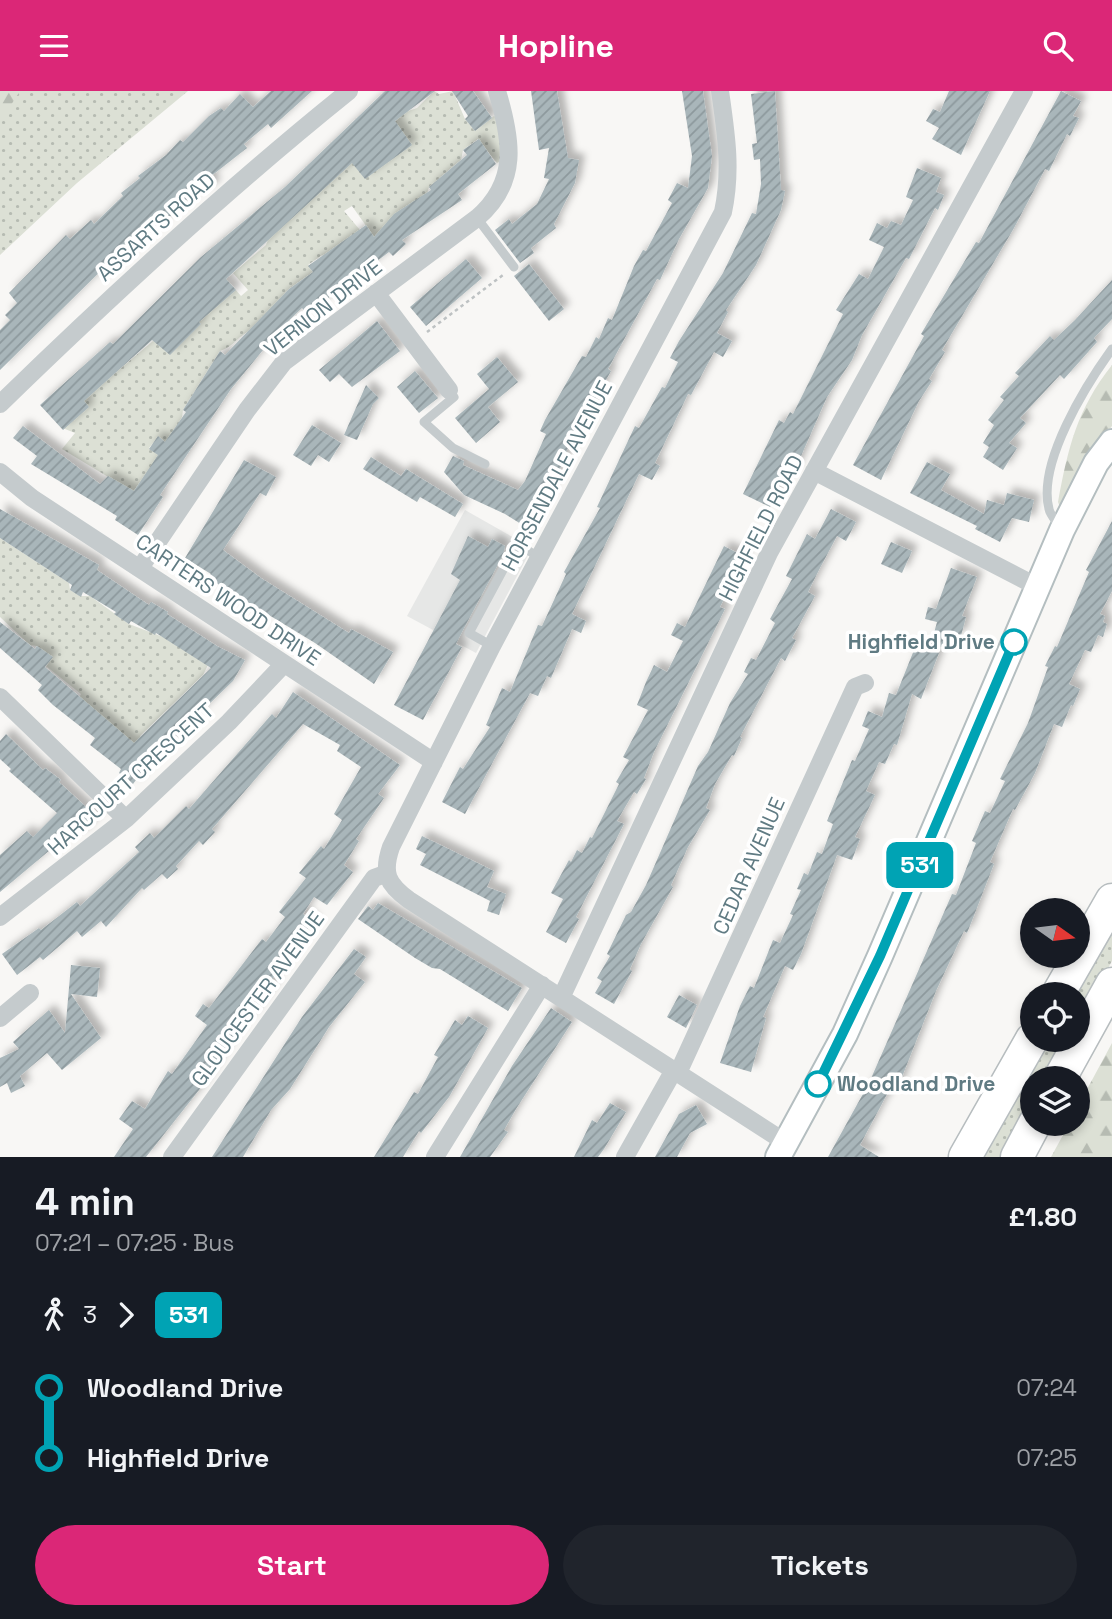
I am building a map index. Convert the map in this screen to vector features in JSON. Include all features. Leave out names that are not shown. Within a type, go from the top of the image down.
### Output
[{"type":"highway","points":[[1065,982],[1112,900]]},
{"type":"highway","points":[[1067,1066],[1112,984]]},
{"type":"highway","points":[[965,1157],[1025,1052]]},
{"type":"highway","points":[[1017,1157],[1028,1136]]},
{"type":"street","name":"ASSARTS ROAD","points":[[0,404],[114,294],[285,142],[349,91]]},
{"type":"street","name":"VERNON DRIVE","points":[[140,568],[247,410],[284,362],[477,218],[499,194],[508,174],[508,141],[496,91]]},
{"type":"street","name":"HORSENDALE AVENUE","points":[[385,874],[391,846],[492,646],[723,212],[728,186],[729,154],[720,91]]},
{"type":"street","name":"HIGHFIELD ROAD","points":[[561,998],[769,552],[1024,91]]},
{"type":"street","points":[[376,293],[449,390]]},
{"type":"street","points":[[385,874],[398,892],[676,1072],[783,1150],[845,1034],[1062,530],[1096,463],[1112,442]]},
{"type":"street","points":[[814,471],[1036,586]]},
{"type":"street","name":"CARTERS WOOD DRIVE","points":[[0,472],[32,498],[283,666],[434,762]]},
{"type":"street","name":"HARCOURT CRESCENT","points":[[0,917],[126,819],[229,722],[283,666]]},
{"type":"street","name":"CEDAR AVENUE","points":[[625,1157],[676,1072],[855,687],[865,683]]},
{"type":"street","points":[[0,697],[126,819]]},
{"type":"street","name":"GLOUCESTER AVENUE","points":[[172,1157],[374,878],[385,874]]},
{"type":"street","points":[[435,1157],[542,985]]},
{"type":"street","points":[[4,1008],[30,993]]},
{"type":"lane","points":[[477,218],[514,267]]},
{"type":"lane","points":[[1062,530],[1049,509],[1049,472],[1081,391],[1112,349]]},
{"type":"lane","points":[[449,390],[454,397],[424,422],[453,448],[485,464]]},
{"type":"lane","points":[[492,646],[469,633],[517,544],[539,557]]},
{"type":"path","points":[[413,342],[514,267]]},
{"type":"shaded area","points":[[465,510],[532,548],[476,653],[407,616]]},
{"type":"green space","points":[[0,91],[188,91],[77,183],[0,255]]},
{"type":"green space","points":[[0,91],[20,91],[0,122]]},
{"type":"green space","points":[[434,91],[439,94],[453,91],[465,119],[475,131],[494,116],[499,119],[505,159],[497,163],[478,139],[463,150],[461,160],[429,187],[427,193],[374,237],[352,206],[344,211],[360,230],[328,263],[322,255],[308,265],[313,272],[289,289],[252,330],[220,351],[183,410],[168,444],[158,437],[149,448],[160,456],[133,492],[62,449],[75,433],[60,427],[88,407],[83,400],[153,341],[222,274],[241,296],[248,290],[233,273],[266,245],[268,239],[405,112],[417,108]]},
{"type":"green space","points":[[1112,365],[1112,426],[1088,457],[1061,510],[1058,502],[1076,430],[1090,397]]},
{"type":"green space","points":[[0,538],[69,583],[70,590],[81,596],[90,596],[129,624],[163,637],[208,665],[203,675],[140,736],[144,741],[129,760],[79,698],[81,694],[46,666],[52,657],[37,646],[30,645],[0,617]]},
{"type":"green space","points":[[1112,917],[1112,961],[1090,1002],[1090,982],[1076,982],[1084,968],[1090,968],[1090,956]]},
{"type":"green space","points":[[1112,1043],[1112,1157],[1051,1157],[1062,1136],[1090,1136],[1090,1084]]},
{"type":"green space","points":[[1036,1052],[1062,1052],[1055,1066],[1028,1066]]},
{"type":"green space","points":[[1020,1080],[1020,1129],[1005,1157],[976,1157]]},
{"type":"building","points":[[271,91],[312,91],[271,128],[268,124],[244,144],[247,148],[210,177],[215,185],[198,196],[195,191],[172,215],[117,255],[0,370],[0,330],[10,320],[5,315],[17,303],[9,293],[66,235],[70,239],[91,220],[94,224],[123,196],[121,193],[140,178],[138,176],[166,155],[180,140],[183,142],[209,116],[221,108],[224,111],[240,94],[253,107]]},
{"type":"building","points":[[385,91],[435,91],[395,121],[412,145],[365,179],[352,163],[226,279],[236,290],[199,322],[201,324],[170,355],[152,340],[84,401],[89,407],[63,430],[40,405],[110,342],[113,344],[201,257],[285,187]]},
{"type":"building","points":[[452,91],[473,91],[492,118],[475,131],[465,119],[468,116]]},
{"type":"building","points":[[531,91],[557,91],[568,158],[579,160],[575,183],[554,224],[556,228],[531,248],[534,253],[520,263],[495,230],[509,219],[512,224],[537,204],[549,179],[544,178],[549,148],[539,150]]},
{"type":"building","points":[[682,91],[703,91],[712,156],[708,188],[679,239],[660,280],[657,279],[608,369],[611,371],[566,452],[568,453],[529,529],[505,514],[464,495],[444,472],[453,456],[464,461],[463,465],[518,490],[525,481],[546,434],[540,431],[545,420],[582,356],[586,357],[596,337],[599,339],[608,318],[612,320],[634,266],[643,250],[646,251],[672,203],[668,200],[677,183],[688,188],[692,156]]},
{"type":"building","points":[[775,91],[781,190],[785,191],[781,210],[756,265],[726,310],[728,312],[717,333],[732,341],[723,357],[714,352],[691,395],[688,394],[655,463],[660,466],[652,480],[639,474],[572,614],[586,621],[581,633],[572,629],[551,678],[547,676],[538,696],[530,693],[465,814],[442,802],[460,767],[463,769],[490,727],[486,725],[502,688],[510,692],[538,625],[542,626],[566,574],[564,572],[600,508],[597,507],[635,426],[639,428],[662,387],[665,388],[678,362],[670,358],[723,273],[752,213],[756,214],[761,184],[760,159],[754,160],[752,144],[757,143],[751,94]]},
{"type":"building","points":[[949,91],[990,91],[961,155],[932,139],[939,128],[926,121],[933,109],[940,112]]},
{"type":"building","points":[[1061,91],[1081,101],[1073,116],[1079,118],[1070,136],[1067,134],[1049,171],[1045,169],[1014,228],[942,350],[945,352],[929,379],[932,381],[919,401],[881,480],[853,465],[924,336],[921,334],[976,242],[979,243]]},
{"type":"building","points":[[479,139],[496,164],[458,194],[462,200],[402,240],[406,244],[393,256],[389,252],[307,314],[302,308],[281,328],[231,389],[160,495],[163,497],[138,535],[115,520],[117,516],[31,464],[37,456],[13,438],[23,426],[100,484],[108,476],[134,491],[158,455],[149,449],[158,436],[165,442],[186,412],[183,410],[220,351],[225,355],[289,289],[313,272],[308,266],[366,225],[374,237],[394,214],[431,190],[429,187],[467,155],[463,150]]},
{"type":"building","points":[[917,168],[941,178],[936,192],[944,195],[938,210],[935,208],[909,259],[906,258],[862,335],[852,360],[827,397],[794,472],[788,469],[770,507],[743,494],[779,420],[784,423],[790,412],[793,414],[843,314],[836,310],[859,274],[868,279],[884,247],[869,240],[877,223],[887,228],[891,221],[901,225],[913,200],[906,197]]},
{"type":"building","points":[[466,259],[482,278],[426,326],[410,307]]},
{"type":"building","points":[[529,264],[564,309],[549,321],[514,276]]},
{"type":"building","points":[[1112,280],[1112,319],[1094,338],[1097,342],[1064,379],[1060,375],[1020,418],[1026,423],[1009,443],[1017,448],[1003,470],[983,457],[989,447],[983,443],[994,425],[988,420],[1004,400],[1000,397],[1019,376],[1015,373],[1050,336],[1054,340]]},
{"type":"building","points":[[377,321],[400,351],[352,387],[339,374],[330,382],[319,370]]},
{"type":"building","points":[[497,357],[518,382],[488,407],[500,422],[476,443],[455,418],[489,389],[477,374]]},
{"type":"building","points":[[415,371],[438,398],[419,413],[397,387]]},
{"type":"building","points":[[366,385],[379,398],[373,404],[357,440],[344,435]]},
{"type":"building","points":[[312,425],[341,443],[329,462],[318,455],[311,466],[293,455]]},
{"type":"building","points":[[371,457],[401,476],[406,469],[463,504],[455,517],[420,497],[417,502],[363,469]]},
{"type":"building","points":[[244,460],[276,477],[266,496],[260,493],[223,550],[261,578],[349,633],[351,629],[393,652],[374,684],[315,643],[208,578],[211,574],[185,558]]},
{"type":"building","points":[[927,462],[950,474],[941,490],[984,514],[987,500],[1004,505],[1007,493],[1034,500],[1029,522],[1012,518],[1000,542],[975,529],[977,526],[910,493]]},
{"type":"building","points":[[0,509],[99,565],[97,570],[149,605],[151,602],[217,646],[245,660],[233,681],[152,759],[133,784],[119,773],[121,769],[90,745],[95,738],[53,705],[38,690],[42,685],[0,648],[0,622],[35,649],[37,646],[53,657],[45,667],[134,743],[211,668],[156,633],[155,635],[131,621],[129,624],[114,614],[116,612],[83,592],[81,597],[70,590],[72,585],[0,538]]},
{"type":"building","points":[[831,509],[856,522],[846,541],[837,536],[820,568],[808,592],[815,596],[792,638],[796,640],[785,661],[781,658],[740,737],[742,738],[734,756],[732,755],[715,784],[706,808],[710,810],[688,847],[671,885],[673,887],[641,944],[630,969],[632,971],[614,1004],[595,993],[602,981],[597,978],[610,956],[607,954],[626,915],[631,912],[646,885],[698,766],[708,752],[730,703],[748,674],[744,672],[751,658],[756,660],[775,623],[770,619],[792,579],[786,576],[807,534],[815,539]]},
{"type":"building","points":[[1112,521],[1112,591],[1100,614],[1105,616],[1103,622],[1107,624],[1103,637],[1098,635],[1091,652],[1085,650],[1069,684],[1080,689],[1073,706],[1071,705],[1062,727],[1054,724],[1035,773],[1015,810],[1013,809],[990,862],[994,864],[967,933],[964,931],[936,991],[898,1087],[892,1085],[860,1145],[879,1157],[828,1157],[869,1083],[952,894],[956,895],[976,843],[972,841],[985,811],[990,813],[1005,781],[1000,779],[1028,723],[1048,667],[1045,666],[1055,646],[1057,647],[1089,572],[1086,570]]},
{"type":"building","points":[[468,536],[488,547],[492,539],[505,546],[503,555],[456,644],[462,647],[423,720],[394,705],[460,580],[451,574]]},
{"type":"building","points":[[891,542],[912,551],[902,573],[881,564]]},
{"type":"building","points":[[724,546],[745,557],[720,607],[725,609],[654,752],[644,778],[646,779],[637,794],[634,792],[617,821],[624,824],[576,917],[579,919],[566,943],[546,932],[563,899],[551,893],[569,860],[571,862],[577,850],[582,853],[590,837],[592,838],[619,784],[616,782],[629,760],[623,757],[648,710],[637,705],[646,682],[654,665],[667,672],[683,641],[671,635],[677,623],[685,627]]},
{"type":"building","points":[[951,568],[977,577],[962,616],[966,617],[961,636],[955,635],[951,650],[931,644],[937,622],[925,619],[928,607],[936,609]]},
{"type":"building","points":[[916,645],[939,653],[921,699],[912,694],[897,745],[894,744],[885,764],[879,762],[866,791],[875,795],[855,837],[860,839],[852,860],[837,855],[801,954],[793,970],[785,966],[763,1017],[766,1018],[751,1072],[720,1063],[740,1006],[750,986],[754,988],[773,940],[780,943],[793,915],[790,914],[801,890],[797,889],[804,873],[808,875],[817,852],[822,854],[833,824],[827,821],[852,760],[855,761],[869,729],[862,726],[868,711],[882,717],[889,693],[896,695]]},
{"type":"building","points":[[293,692],[400,765],[378,794],[384,798],[356,839],[359,841],[344,865],[353,872],[327,905],[314,897],[303,914],[314,921],[271,981],[275,984],[249,1019],[246,1017],[203,1085],[146,1157],[114,1157],[133,1129],[119,1119],[132,1101],[145,1109],[168,1071],[172,1074],[207,1025],[195,1016],[203,1004],[209,1008],[262,939],[266,942],[285,917],[279,912],[306,878],[299,873],[321,846],[324,849],[342,820],[334,814],[361,767],[337,751],[340,745],[303,724],[212,829],[215,832],[203,845],[199,841],[167,879],[162,874],[144,890],[142,888],[106,927],[101,921],[82,937],[77,931],[43,960],[40,957],[17,975],[2,954],[39,928],[41,930],[77,902],[80,906],[139,852],[135,847],[150,833],[154,838],[186,806],[189,809],[272,714],[276,718]]},
{"type":"building","points":[[6,734],[43,770],[45,768],[61,780],[59,782],[97,817],[80,836],[74,830],[52,852],[50,850],[0,892],[0,855],[27,831],[33,837],[57,813],[9,771],[11,769],[0,759],[0,741]]},
{"type":"building","points":[[422,836],[494,871],[487,887],[506,894],[499,915],[487,911],[490,901],[420,865],[426,854],[416,849]]},
{"type":"building","points":[[378,903],[522,988],[508,1011],[440,969],[432,968],[415,958],[358,919],[368,906],[373,910]]},
{"type":"building","points":[[354,949],[366,957],[354,974],[365,982],[329,1027],[290,1089],[271,1110],[243,1157],[212,1157],[302,1017]]},
{"type":"building","points":[[71,965],[100,968],[97,997],[71,994],[101,1038],[62,1070],[47,1053],[20,1076],[25,1086],[11,1093],[7,1083],[0,1087],[0,1058],[19,1049],[13,1042],[49,1010],[65,1033]]},
{"type":"building","points":[[679,995],[697,1005],[686,1028],[667,1017]]},
{"type":"building","points":[[551,1008],[572,1022],[516,1109],[504,1130],[508,1132],[490,1157],[460,1157],[512,1066]]},
{"type":"building","points":[[468,1016],[488,1028],[449,1097],[421,1133],[419,1131],[403,1157],[374,1157],[414,1092],[418,1094],[438,1057],[434,1055],[455,1020],[462,1025]]},
{"type":"building","points":[[610,1103],[626,1112],[604,1149],[598,1157],[574,1157],[592,1120],[597,1123]]},
{"type":"building","points":[[696,1105],[707,1124],[690,1133],[677,1157],[655,1157],[679,1114]]},
{"type":"bus line","name":"531","points":[[818,1084],[845,1034],[880,956],[1014,642]]},
{"type":"place","name":"Highfield Drive","points":[[1014,642]]},
{"type":"place","name":"Woodland Drive","points":[[818,1084]]}]
